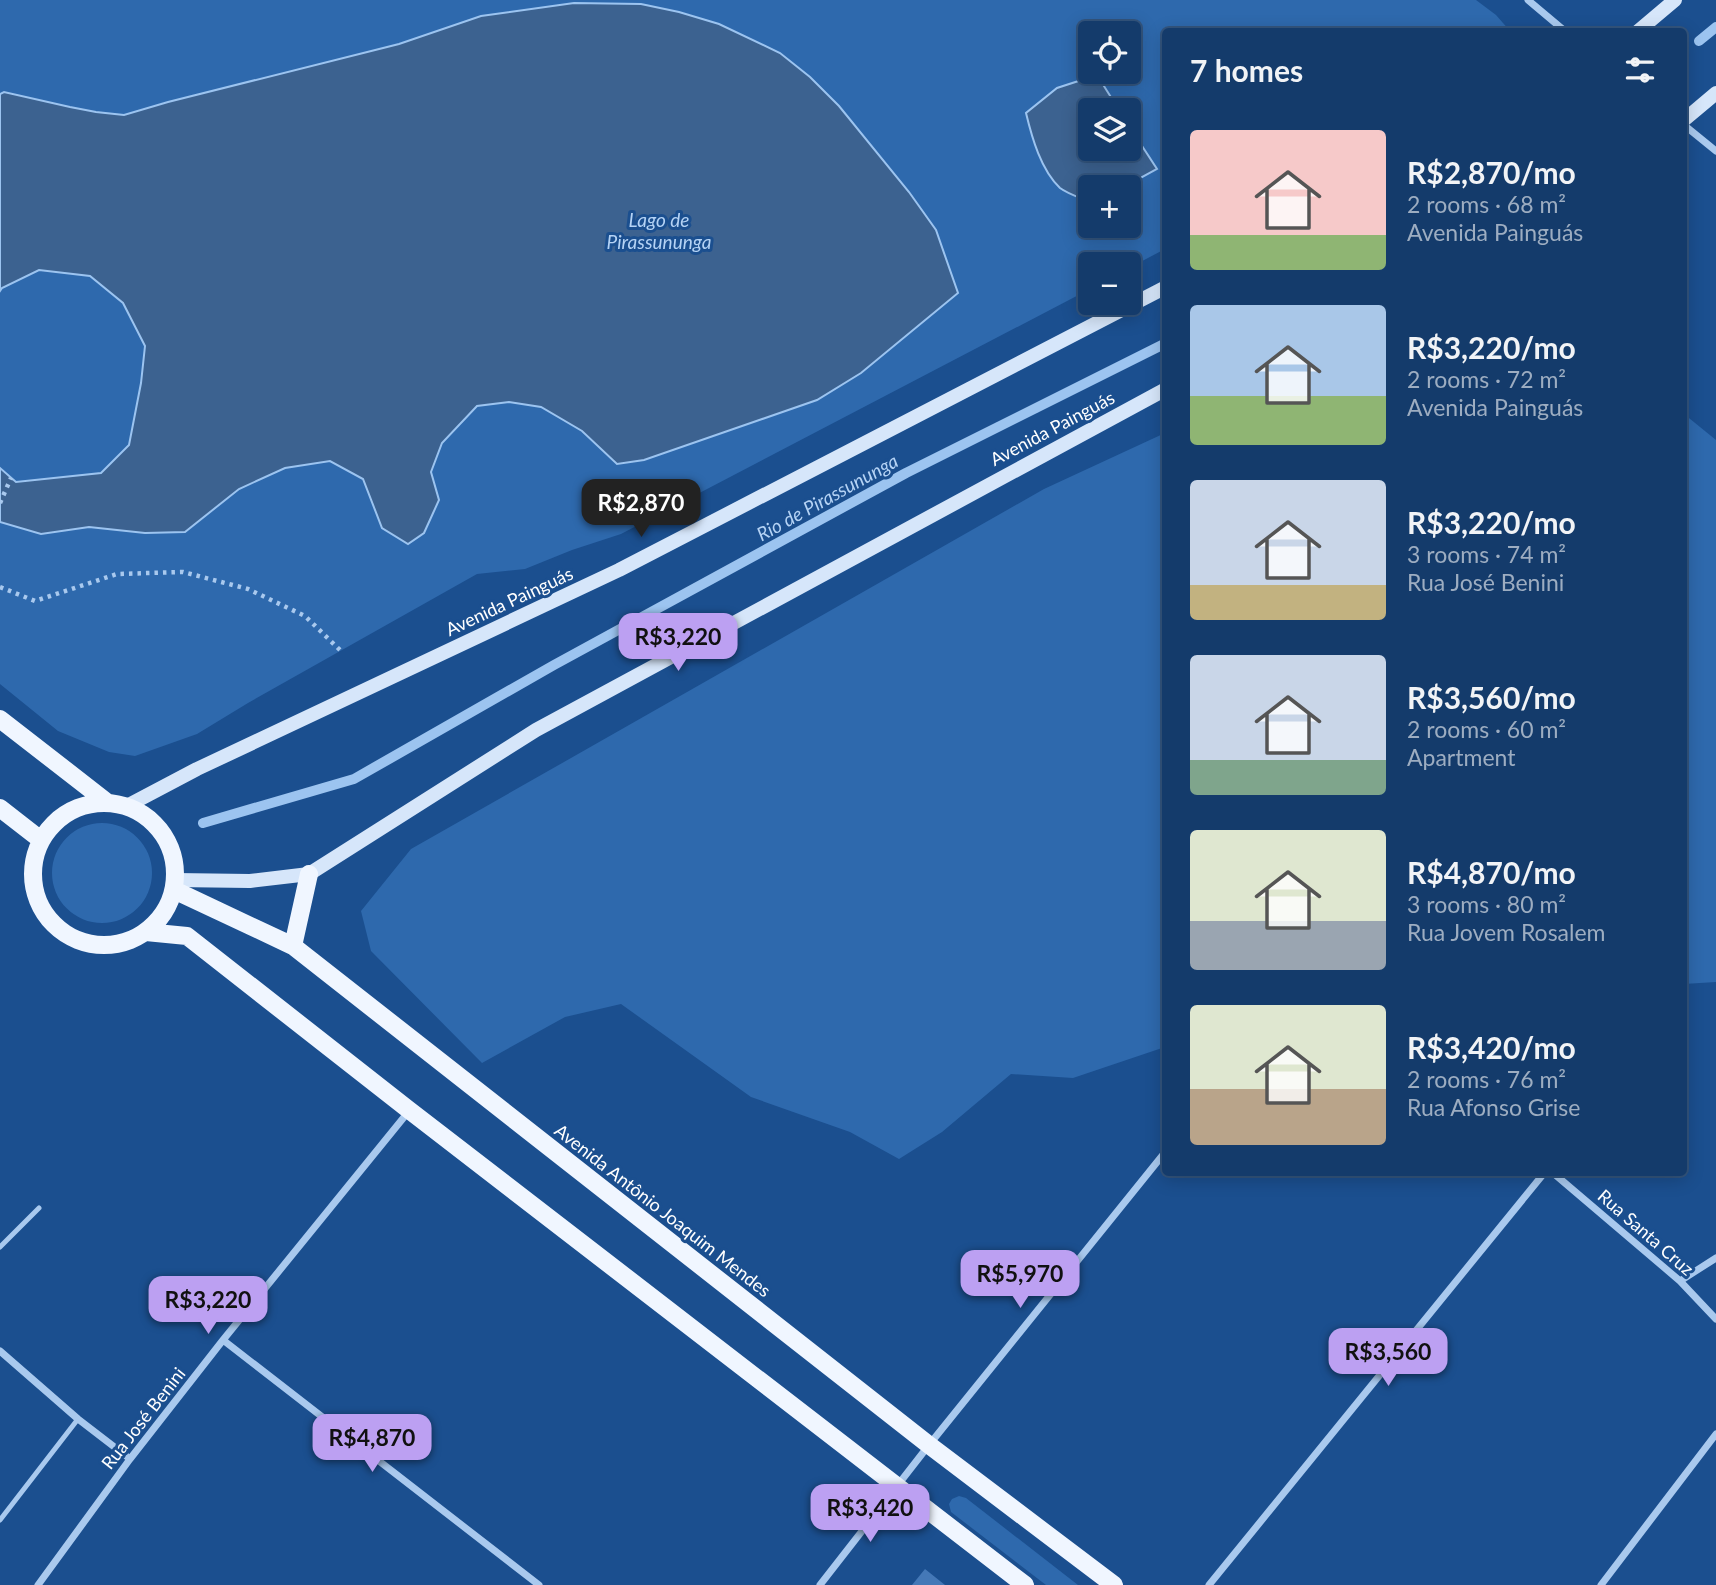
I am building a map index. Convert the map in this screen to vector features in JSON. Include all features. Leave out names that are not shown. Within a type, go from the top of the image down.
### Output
[{"type":"main road","points":[[1642,28],[1675,0]]},
{"type":"main road","points":[[1687,119],[1716,93]]},
{"type":"main road","name":"Avenida Painguás","points":[[117,805],[619,570],[1162,289]]},
{"type":"main road","name":"Avenida Painguás","points":[[175,885],[250,881],[309,874],[536,730],[1162,391]]},
{"type":"main road","points":[[0,719],[117,805],[147,817],[163,835],[173,856],[175,885],[168,906],[159,921],[146,932],[125,943],[101,946],[78,940],[57,928],[42,909],[34,887],[34,863],[41,840],[53,824],[69,812],[88,805],[117,805]]},
{"type":"main road","points":[[0,808],[41,840]]},
{"type":"main road","points":[[293,946],[309,874]]},
{"type":"main road","name":"Avenida Antônio Joaquim Mendes","points":[[175,885],[293,946],[929,1445],[1114,1585]]},
{"type":"main road","points":[[146,932],[187,936],[1025,1585]]},
{"type":"street","points":[[1528,0],[1561,28]]},
{"type":"street","points":[[1687,125],[1716,152]]},
{"type":"street","name":"Rua José Benini","points":[[38,1585],[223,1340],[409,1110]]},
{"type":"street","points":[[820,1585],[1162,1156]]},
{"type":"street","points":[[1209,1585],[1542,1176]]},
{"type":"street","name":"Rua Santa Cruz","points":[[1557,1176],[1680,1281],[1716,1319]]},
{"type":"street","points":[[1680,1281],[1716,1258]]},
{"type":"street","points":[[223,1340],[539,1585]]},
{"type":"street","points":[[0,1351],[130,1460]]},
{"type":"street","points":[[1601,1585],[1716,1434]]},
{"type":"lane","points":[[0,1247],[39,1208]]},
{"type":"lane","points":[[0,1520],[78,1419]]},
{"type":"path","points":[[0,503],[11,478]]},
{"type":"path","points":[[0,587],[36,601],[117,574],[183,572],[247,589],[304,616],[341,651]]},
{"type":"shaded area","points":[[0,0],[1476,0],[1496,15],[1507,28],[1162,28],[1162,251],[1141,262],[1141,252],[1078,252],[1078,295],[621,534],[525,569],[477,574],[197,734],[135,756],[109,752],[58,731],[0,684]]},
{"type":"shaded area","points":[[1687,416],[1716,440],[1716,982],[1687,984]]},
{"type":"shaded area","points":[[1162,434],[1162,1048],[1073,1078],[1011,1074],[942,1132],[899,1159],[850,1132],[751,1097],[621,1004],[565,1017],[482,1063],[371,951],[361,911],[411,849],[1044,489]]},
{"type":"shaded area","points":[[102,823],[121,827],[137,838],[148,854],[152,873],[148,892],[137,908],[121,919],[102,923],[83,919],[67,908],[56,892],[52,873],[56,854],[67,838],[83,827]]},
{"type":"shaded area","points":[[959,1496],[966,1498],[1078,1585],[1046,1585],[951,1512],[949,1504]]},
{"type":"water","name":"Lago de Pirassununga","points":[[574,3],[641,4],[679,12],[719,24],[780,53],[810,77],[839,106],[909,192],[936,230],[958,293],[861,373],[817,400],[644,460],[617,464],[582,431],[541,407],[509,402],[477,406],[442,443],[431,472],[439,500],[424,533],[408,544],[382,528],[363,479],[330,461],[285,468],[239,489],[185,532],[145,533],[89,527],[41,534],[0,522],[0,468],[16,482],[101,473],[129,445],[145,346],[123,303],[90,276],[39,270],[0,291],[0,94],[4,92],[96,112],[124,115],[399,44],[481,16]]},
{"type":"water","points":[[1078,81],[1078,84],[1103,84],[1111,98],[1078,98],[1078,161],[1141,161],[1141,144],[1157,169],[1141,178],[1141,175],[1078,175],[1078,197],[1060,188],[1053,181],[1038,153],[1026,113],[1057,88]]},
{"type":"building","points":[[925,1569],[945,1585],[912,1585]]},
{"type":"waterway","points":[[1699,41],[1716,27]]},
{"type":"waterway","name":"Rio de Pirassununga","points":[[203,823],[354,779],[554,665],[906,473],[1162,345]]}]
